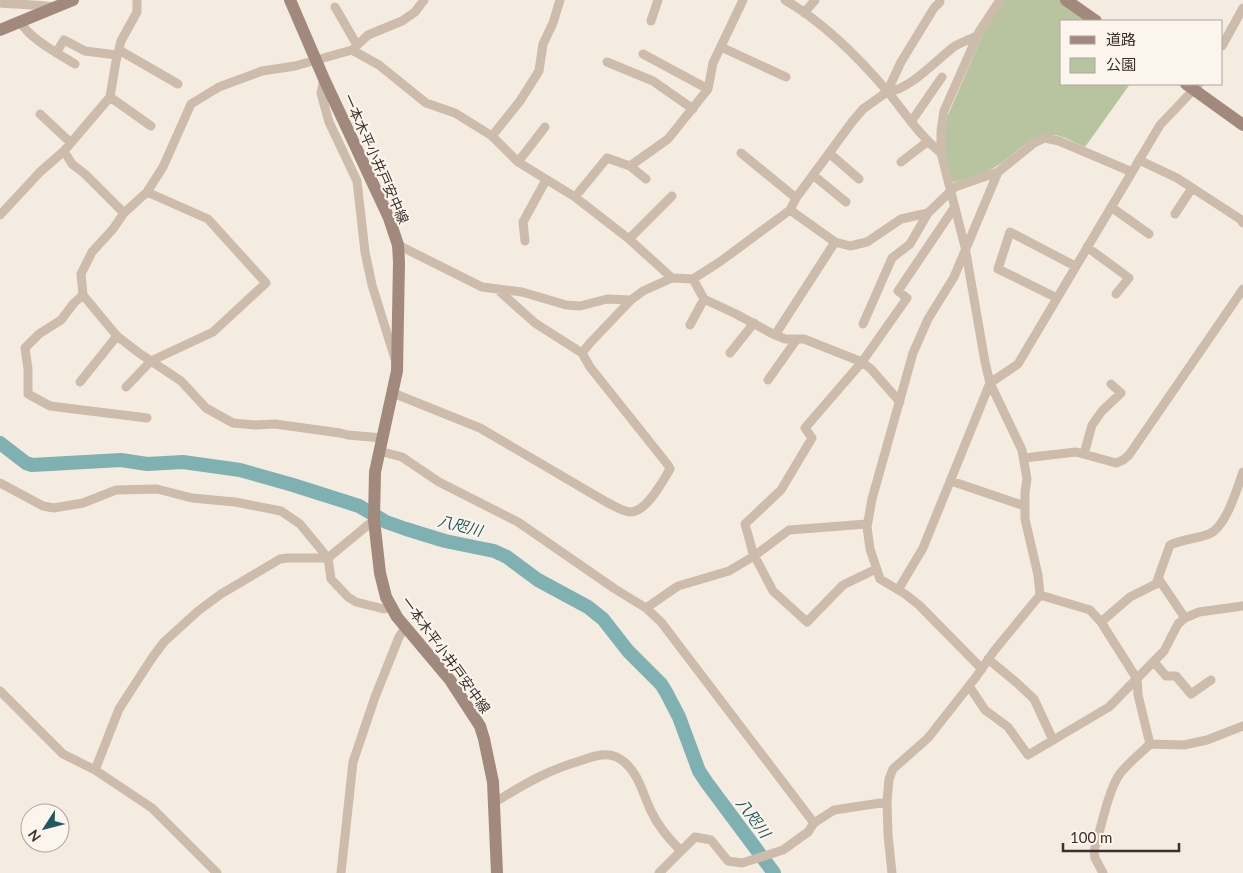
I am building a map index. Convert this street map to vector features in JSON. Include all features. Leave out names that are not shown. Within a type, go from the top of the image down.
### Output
[{"type":"main road","points":[[0,30],[73,0]]},
{"type":"main road","name":"一本木平小井戸安中線","points":[[290,0],[315,60],[389,218],[398,245],[400,262],[397,366],[393,393],[375,472],[374,520],[380,573],[386,597],[405,628],[450,680],[480,726],[491,773],[497,873]]},
{"type":"main road","points":[[1066,0],[1095,20]]},
{"type":"main road","points":[[1193,86],[1243,125]]},
{"type":"street","points":[[0,215],[40,172],[64,151],[110,97],[121,41],[137,12],[137,0]]},
{"type":"street","points":[[382,438],[275,424],[233,423],[206,408],[181,381],[117,336],[83,295],[81,274],[92,252],[113,229],[124,213],[147,192],[163,167],[191,104],[219,87],[262,71],[295,66],[355,48],[368,35],[402,21],[415,12],[424,0]]},
{"type":"street","points":[[492,136],[520,101],[539,71],[543,44],[553,23],[560,0]]},
{"type":"street","points":[[651,21],[658,0]]},
{"type":"street","points":[[630,166],[668,139],[708,89],[713,63],[743,0]]},
{"type":"street","points":[[784,0],[820,25],[853,55],[887,92],[927,142],[941,153]]},
{"type":"street","points":[[804,13],[815,0]]},
{"type":"street","points":[[892,873],[887,802],[889,779],[896,765],[928,738],[1040,595],[1038,575],[1025,519],[1027,479],[1024,458],[1010,423],[990,383],[965,247],[941,153],[941,131],[944,110],[977,36],[1000,0]]},
{"type":"street","points":[[582,353],[631,300],[643,291],[672,278],[693,279],[790,210],[796,198],[864,109],[887,92],[901,62],[934,8],[940,2]]},
{"type":"street","points":[[0,3],[54,7]]},
{"type":"street","points":[[335,8],[355,48],[426,103],[456,113],[492,136],[518,162],[575,197],[629,239],[672,278]]},
{"type":"street","points":[[1223,44],[1243,8]]},
{"type":"street","points":[[20,21],[23,28],[75,64]]},
{"type":"street","points":[[887,92],[895,91],[926,71],[956,45],[977,36]]},
{"type":"street","points":[[56,52],[64,40],[84,51],[118,52],[178,84]]},
{"type":"street","points":[[721,47],[786,77]]},
{"type":"street","points":[[643,54],[708,89]]},
{"type":"street","points":[[607,62],[653,81],[692,109]]},
{"type":"street","points":[[911,122],[942,77]]},
{"type":"street","points":[[324,79],[321,93],[330,122],[357,182],[365,252],[372,285],[397,366]]},
{"type":"street","points":[[898,590],[924,548],[990,383],[1018,364],[1160,125],[1193,86]]},
{"type":"street","points":[[110,97],[151,126]]},
{"type":"street","points":[[40,114],[71,143]]},
{"type":"street","points":[[518,162],[545,127]]},
{"type":"street","points":[[863,324],[892,258],[910,244],[928,213],[955,187],[998,172],[1034,143],[1045,138],[1059,141],[1132,172]]},
{"type":"street","points":[[901,162],[927,142]]},
{"type":"street","points":[[64,151],[72,164],[86,174],[124,213]]},
{"type":"street","points":[[740,153],[796,198]]},
{"type":"street","points":[[829,153],[859,179]]},
{"type":"street","points":[[575,197],[607,158],[630,166],[646,179]]},
{"type":"street","points":[[1139,160],[1177,178],[1243,222]]},
{"type":"street","points":[[982,669],[919,605],[880,580],[870,549],[868,524],[872,499],[913,353],[928,319],[954,277],[998,172]]},
{"type":"street","points":[[813,175],[846,202]]},
{"type":"street","points":[[525,241],[523,222],[546,180]]},
{"type":"street","points":[[1175,214],[1192,188]]},
{"type":"street","points":[[126,387],[151,361],[213,332],[266,283],[208,219],[147,192]]},
{"type":"street","points":[[629,239],[672,196]]},
{"type":"street","points":[[1111,207],[1149,234]]},
{"type":"street","points":[[876,569],[842,585],[807,622],[773,591],[754,556],[745,524],[781,490],[812,438],[805,428],[862,362],[907,298],[898,291],[954,208]]},
{"type":"street","points":[[790,210],[835,242],[850,246],[866,242],[901,219],[928,213]]},
{"type":"street","points":[[1057,298],[998,269],[1010,232],[1075,266]]},
{"type":"street","points":[[775,335],[835,242]]},
{"type":"street","points":[[398,245],[482,287],[522,292],[566,305],[580,306],[607,299],[631,300]]},
{"type":"street","points":[[1087,247],[1129,278],[1116,294]]},
{"type":"street","points":[[693,279],[704,299],[775,335],[785,339],[804,339],[862,362],[871,369],[900,402]]},
{"type":"street","points":[[393,393],[480,428],[622,510],[637,511],[647,503],[662,484],[670,469],[668,465],[590,367],[582,353],[535,323],[496,289]]},
{"type":"street","points":[[1024,458],[1076,452],[1116,463],[1123,460],[1129,455],[1243,290]]},
{"type":"street","points":[[83,295],[60,320],[39,334],[25,348],[28,369],[28,394],[50,406],[147,418]]},
{"type":"street","points":[[690,325],[704,299]]},
{"type":"street","points":[[730,353],[754,323]]},
{"type":"street","points":[[80,382],[117,336]]},
{"type":"street","points":[[768,380],[797,339]]},
{"type":"street","points":[[1084,454],[1092,425],[1102,411],[1120,393],[1111,384]]},
{"type":"street","points":[[379,451],[402,457],[439,482],[518,522],[615,589],[646,608],[661,622],[814,823]]},
{"type":"street","points":[[1101,622],[1130,597],[1156,584],[1170,545],[1210,533],[1217,528],[1226,515],[1242,477]]},
{"type":"street","points":[[951,481],[1025,506]]},
{"type":"street","points":[[0,484],[43,506],[54,508],[83,503],[116,490],[157,489],[192,498],[235,502],[281,511],[300,524],[328,558],[331,579],[348,598],[384,609],[392,607]]},
{"type":"street","points":[[95,770],[120,709],[152,658],[164,642],[198,611],[221,594],[280,559],[328,558],[374,520]]},
{"type":"street","points":[[646,608],[678,586],[729,571],[754,556],[789,530],[868,524]]},
{"type":"street","points":[[1158,578],[1185,618]]},
{"type":"street","points":[[1040,595],[1090,610],[1101,622],[1137,679],[1138,695],[1150,744]]},
{"type":"street","points":[[969,686],[985,710],[1008,727],[1028,755],[1109,707],[1164,651],[1178,624],[1185,618],[1199,612],[1243,606]]},
{"type":"street","points":[[340,873],[353,762],[375,697],[399,637],[405,628]]},
{"type":"street","points":[[988,660],[1017,683],[1034,700],[1053,740]]},
{"type":"street","points":[[1154,662],[1166,676],[1176,676],[1191,694],[1211,680]]},
{"type":"street","points":[[0,691],[63,754],[95,770],[152,808],[215,872]]},
{"type":"street","points":[[1103,873],[1095,858],[1094,851],[1114,786],[1120,774],[1150,744],[1184,745],[1207,740],[1243,726]]},
{"type":"street","points":[[494,803],[540,774],[591,757],[608,755],[626,763],[635,775],[650,810],[664,833],[680,850]]},
{"type":"street","points":[[659,873],[695,837],[710,840],[728,861],[742,863],[782,850],[808,832],[814,823],[834,810],[887,802]]},
{"type":"green space","points":[[1003,0],[1061,0],[1091,20],[1060,20],[1060,85],[1129,85],[1085,147],[1060,136],[1052,135],[1035,138],[999,165],[988,171],[955,182],[951,181],[945,153],[945,122],[988,22]]},
{"type":"waterway","name":"八咫川","points":[[0,443],[26,463],[32,465],[121,460],[147,464],[183,462],[240,470],[359,506],[386,522],[406,529],[445,541],[494,551],[507,557],[538,580],[588,607],[603,619],[628,651],[661,684],[679,717],[699,771],[774,873]]}]
